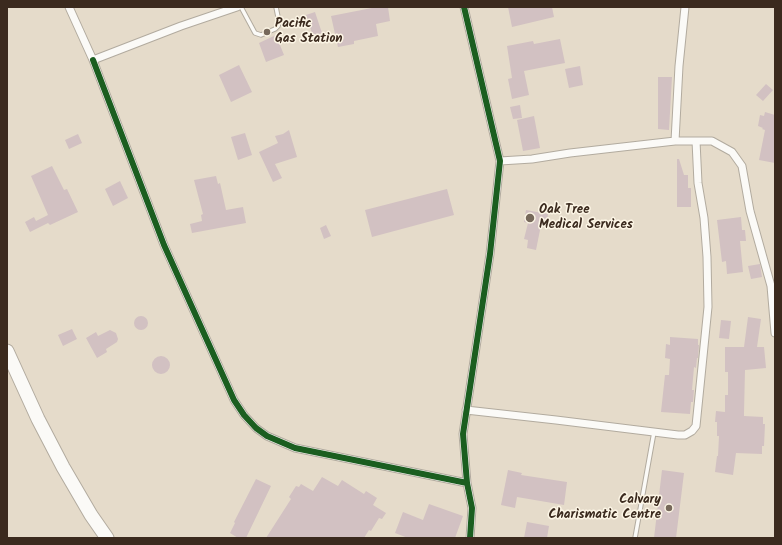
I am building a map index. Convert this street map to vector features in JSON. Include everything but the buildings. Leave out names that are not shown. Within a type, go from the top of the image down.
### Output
[{"type":"highway","points":[[7,351],[38,419],[63,466],[91,516],[107,538]]},
{"type":"street","points":[[69,7],[93,60],[164,245],[234,400],[244,415],[256,428],[267,436],[295,448],[467,482]]},
{"type":"street","points":[[93,60],[181,26],[237,7]]},
{"type":"street","points":[[464,7],[500,162],[490,254],[463,434],[467,482],[472,508],[470,538]]},
{"type":"street","points":[[675,142],[679,66],[685,7]]},
{"type":"street","points":[[500,162],[570,153],[696,141],[712,141],[732,152],[742,166],[750,211],[771,286],[775,333]]},
{"type":"street","points":[[466,410],[685,435],[692,431],[696,426],[708,307],[707,257],[704,218],[698,183],[696,141]]},
{"type":"lane","points":[[241,7],[255,32],[261,35],[276,29],[278,26],[279,22],[276,7]]},
{"type":"lane","points":[[635,538],[654,432]]},
{"type":"cycle path","points":[[464,7],[500,161],[490,254],[463,434],[467,483],[472,508],[470,538]]},
{"type":"cycle path","points":[[93,60],[164,245],[234,400],[244,415],[256,428],[267,436],[295,448],[467,483]]},
{"type":"place","name":"Pacific Gas Station","points":[[267,32]]},
{"type":"place","name":"Oak Tree Medical Services","points":[[530,218]]},
{"type":"place","name":"Calvary Charismatic Centre","points":[[669,508]]}]
